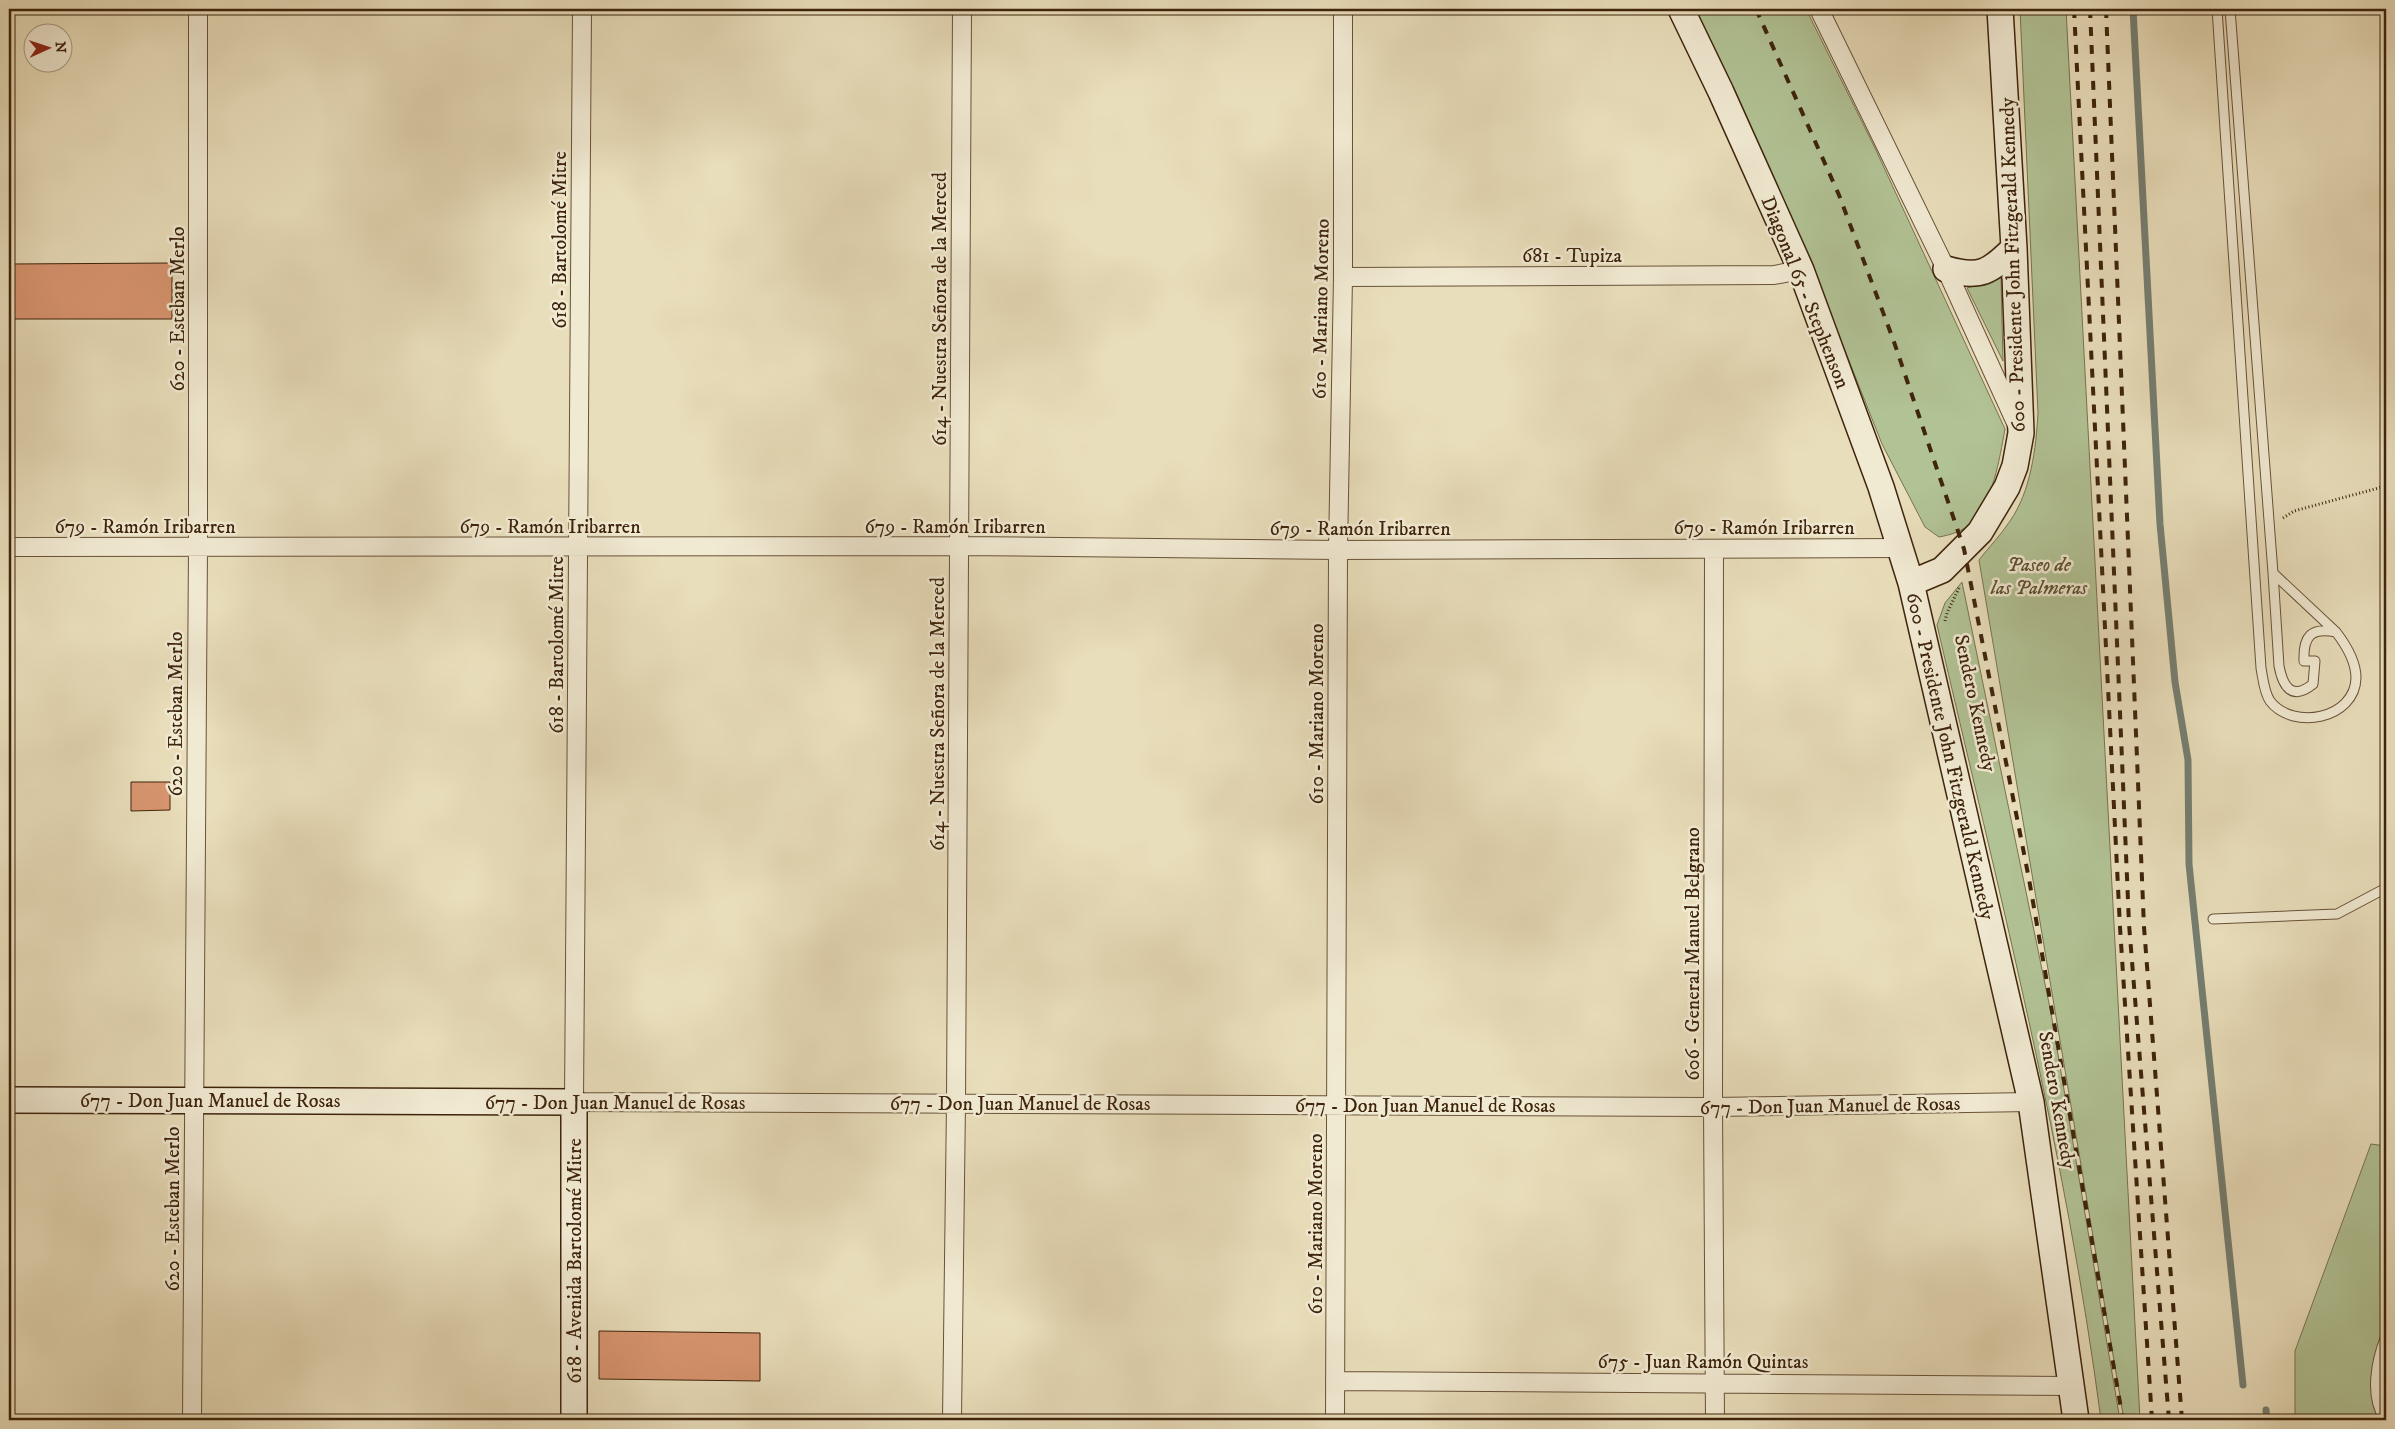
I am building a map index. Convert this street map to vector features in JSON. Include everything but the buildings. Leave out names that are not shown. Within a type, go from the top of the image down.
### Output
[{"type":"street","name":"620 - Esteban Merlo","points":[[192,1420],[198,547],[198,9]]},
{"type":"street","name":"618 - Bartolomé Mitre","points":[[574,1102],[582,9]]},
{"type":"street","name":"614 - Nuestra Señora de la Merced","points":[[952,1420],[956,1102],[962,9]]},
{"type":"street","name":"610 - Mariano Moreno","points":[[1335,1420],[1338,550],[1343,276],[1343,9]]},
{"type":"street","name":"Diagonal 65 - Stephenson","points":[[1681,9],[1721,92],[1801,270],[1881,487],[1911,583]]},
{"type":"street","points":[[1820,9],[1946,270],[2021,432]]},
{"type":"street","name":"600 - Presidente John Fitzgerald Kennedy","points":[[2000,9],[2014,248],[2021,432],[2015,466],[2007,487],[1980,532],[1942,570],[1911,583],[2031,1102],[2076,1420]]},
{"type":"street","points":[[1946,270],[1966,275],[1985,271],[1998,264],[2014,248]]},
{"type":"street","name":"681 - Tupiza","points":[[1343,276],[1774,275],[1801,270]]},
{"type":"street","name":"679 - Ramón Iribarren","points":[[9,547],[578,548],[959,546],[1338,550],[1900,548]]},
{"type":"street","name":"606 - General Manuel Belgrano","points":[[1714,549],[1713,1107],[1715,1420]]},
{"type":"street","name":"677 - Don Juan Manuel de Rosas","points":[[9,1100],[956,1102],[1713,1107],[2031,1102]]},
{"type":"street","name":"618 - Avenida Bartolomé Mitre","points":[[574,1102],[574,1420]]},
{"type":"street","name":"675 - Juan Ramón Quintas","points":[[1335,1381],[1715,1382],[2071,1386]]},
{"type":"lane","points":[[2216,9],[2261,668],[2269,700],[2277,708],[2296,717],[2319,718],[2328,715],[2345,702],[2352,693],[2356,679],[2354,665],[2344,643],[2336,632],[2273,573]]},
{"type":"lane","points":[[2230,9],[2279,666],[2282,680],[2287,688],[2296,692],[2306,690],[2313,684],[2315,661],[2304,661],[2303,648],[2307,637],[2313,632],[2323,630],[2336,632]]},
{"type":"lane","points":[[2213,919],[2337,914],[2386,888]]},
{"type":"lane","points":[[2385,1420],[2376,1397],[2376,1375],[2386,1336]]},
{"type":"path","points":[[2270,534],[2280,520],[2294,511],[2386,486]]},
{"type":"path","name":"Sendero Kennedy","points":[[1944,627],[1947,612],[1954,595],[1964,581]]},
{"type":"green space","points":[[1693,9],[1806,9],[1874,146],[2005,429],[1998,466],[1990,491],[1979,513],[1968,526],[1961,530],[1939,537],[1925,527],[1882,444],[1813,270]]},
{"type":"green space","name":"Paseo de las Palmeras","points":[[2020,9],[2066,9],[2140,1420],[2124,1420],[1979,560],[2006,526],[2023,496],[2034,455],[2038,413]]},
{"type":"green space","points":[[2001,278],[2003,361],[1967,288]]},
{"type":"green space","name":"Paseo de las Palmeras","points":[[1962,582],[2051,1013],[2120,1420],[2101,1420],[2069,1220],[2050,1120],[2029,1021],[1937,625],[1945,603]]},
{"type":"green space","points":[[2371,1144],[2386,1146],[2386,1420],[2295,1420],[2295,1351]]},
{"type":"waterway","points":[[2133,9],[2160,524],[2175,682],[2188,760],[2189,864],[2243,1385]]},
{"type":"waterway","points":[[2266,1410],[2267,1420]]},
{"type":"railway","points":[[1756,9],[1839,195],[1893,339],[1964,549],[2029,879],[2123,1420]]},
{"type":"railway","points":[[2074,9],[2120,927],[2152,1420]]},
{"type":"railway","points":[[2090,9],[2129,924],[2169,1420]]},
{"type":"railway","points":[[2106,9],[2144,927],[2182,1420]]}]
